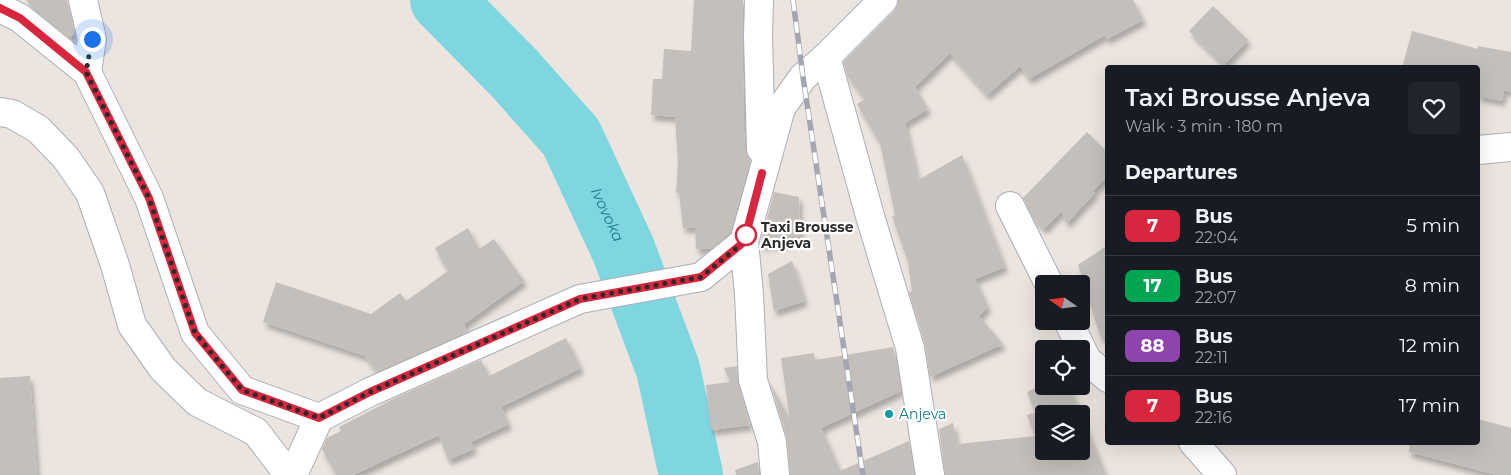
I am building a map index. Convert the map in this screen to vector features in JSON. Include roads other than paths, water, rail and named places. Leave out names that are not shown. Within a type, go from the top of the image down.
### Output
[{"type":"street","points":[[84,0],[92,39],[86,72]]},
{"type":"street","points":[[758,0],[762,173]]},
{"type":"street","points":[[775,475],[772,442],[753,380],[749,294],[744,242],[781,108],[804,77],[826,58],[883,0]]},
{"type":"street","points":[[0,8],[20,18],[86,72],[149,198],[195,333],[242,390],[319,418]]},
{"type":"street","points":[[826,58],[870,216],[910,348],[930,475]]},
{"type":"street","points":[[0,112],[12,114],[38,129],[66,158],[90,193],[116,265],[132,326],[163,369],[197,402],[256,432],[282,466],[286,475]]},
{"type":"street","points":[[1480,150],[1511,147]]},
{"type":"street","points":[[1010,206],[1044,275]]},
{"type":"street","points":[[294,475],[319,418],[370,392],[580,299],[701,277],[744,242]]},
{"type":"street","points":[[1072,330],[1087,360],[1105,375]]},
{"type":"street","points":[[1196,445],[1222,475]]},
{"type":"waterway","name":"Ivovoka","points":[[442,0],[514,73],[571,137],[623,249],[668,369],[691,475]]},
{"type":"railway","points":[[793,0],[863,475]]},
{"type":"place","name":"Taxi Brousse Anjeva","points":[[746,235]]},
{"type":"place","name":"Anjeva","points":[[889,414]]}]
